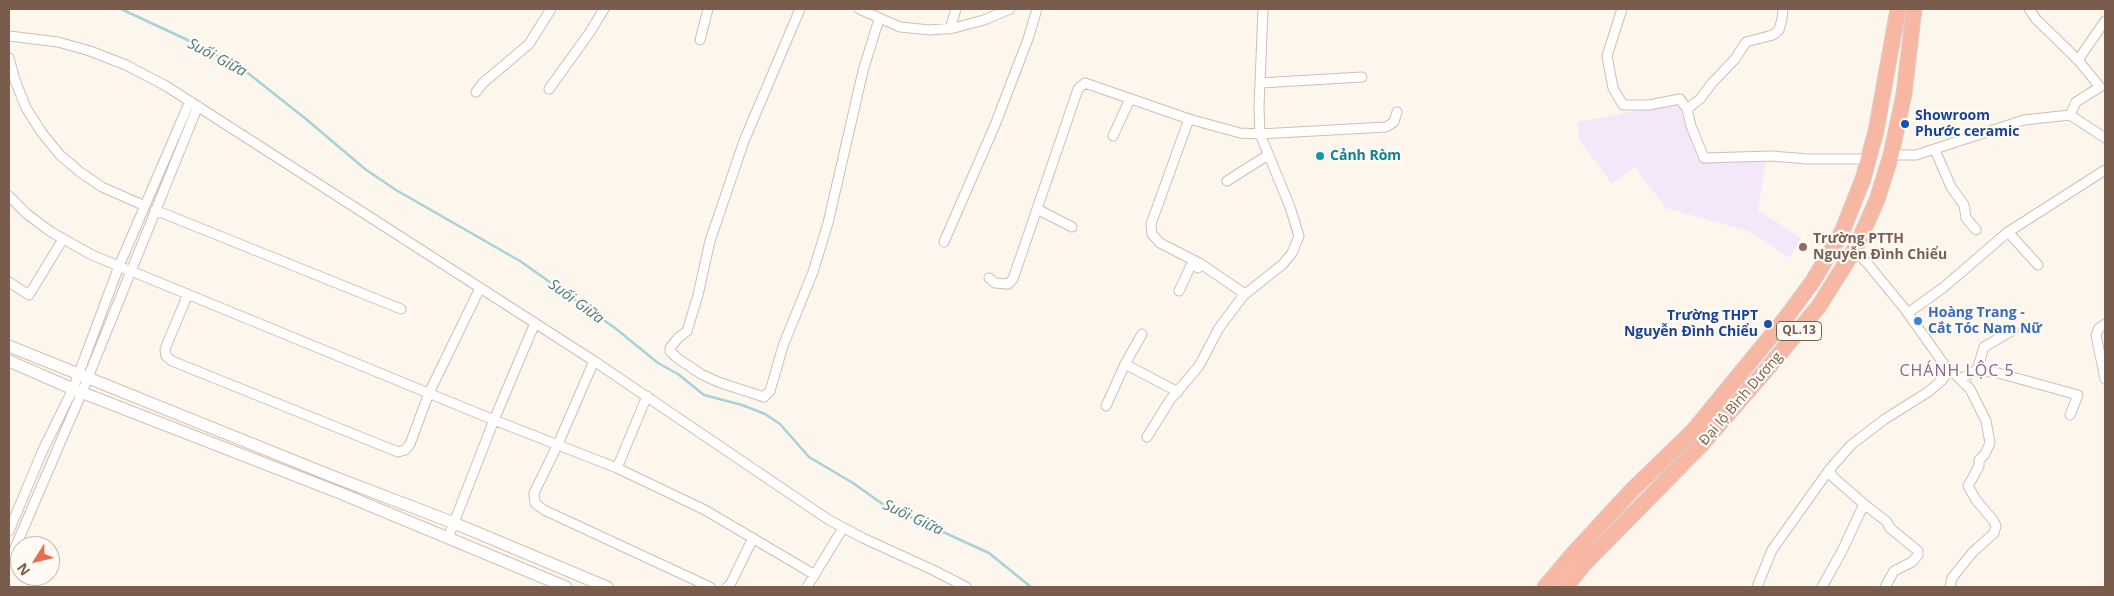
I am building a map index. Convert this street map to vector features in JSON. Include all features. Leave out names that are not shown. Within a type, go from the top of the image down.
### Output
[{"type":"highway","name":"Đại lộ Bình Dương","points":[[1545,587],[1632,490],[1694,430],[1785,319],[1813,281],[1842,232],[1863,179],[1888,73],[1898,9]]},
{"type":"highway","name":"Đại lộ Bình Dương","points":[[1565,587],[1592,554],[1702,444],[1767,369],[1819,306],[1854,250],[1876,200],[1891,154],[1904,94],[1914,9]]},
{"type":"highway","points":[[1870,154],[1891,154]]},
{"type":"street","points":[[476,92],[482,84],[529,44],[551,9]]},
{"type":"street","points":[[549,89],[604,9]]},
{"type":"street","points":[[700,40],[708,9]]},
{"type":"street","points":[[800,9],[744,141],[710,241],[698,295],[687,331],[670,348],[678,358],[701,374],[764,398],[770,391],[784,346],[813,272],[828,223],[863,71],[879,19]]},
{"type":"street","points":[[859,9],[900,27],[930,30],[950,29],[984,20],[1010,9]]},
{"type":"street","points":[[950,29],[956,9]]},
{"type":"street","points":[[944,242],[995,125],[1028,39],[1037,9]]},
{"type":"street","points":[[1147,437],[1170,400],[1199,366],[1220,328],[1244,295],[1283,264],[1292,253],[1299,236],[1290,207],[1260,134],[1259,107],[1263,9]]},
{"type":"street","points":[[1622,9],[1607,56],[1613,88],[1623,106],[1649,105],[1680,99],[1687,109],[1691,126],[1704,158],[1771,156],[1808,159],[1870,154]]},
{"type":"street","points":[[1687,109],[1700,99],[1712,83],[1735,59],[1746,42],[1773,35],[1778,30],[1782,19],[1782,9]]},
{"type":"street","points":[[2029,9],[2036,19],[2078,60],[2100,87],[2076,102],[2070,115]]},
{"type":"street","points":[[2078,60],[2105,21]]},
{"type":"street","points":[[9,36],[58,42],[106,56],[146,75],[194,103],[594,361],[843,528],[966,587]]},
{"type":"street","points":[[9,58],[26,108],[42,133],[60,155],[80,172],[102,186],[145,206]]},
{"type":"street","points":[[1260,83],[1362,77]]},
{"type":"street","points":[[989,278],[995,283],[1008,284],[1013,279],[1057,147],[1081,84],[1085,83],[1189,119],[1240,133],[1260,134],[1386,127],[1394,122],[1397,112]]},
{"type":"street","points":[[1113,136],[1130,99]]},
{"type":"street","points":[[83,375],[119,266],[194,103]]},
{"type":"street","points":[[9,562],[83,375],[132,271],[194,103]]},
{"type":"street","points":[[1891,154],[1908,156],[1935,150],[2024,120],[2070,115],[2105,138]]},
{"type":"street","points":[[1189,119],[1154,215],[1152,234],[1160,243],[1201,264],[1244,295]]},
{"type":"street","points":[[1935,150],[1951,187],[1964,204],[1966,218],[1976,230]]},
{"type":"street","points":[[1226,181],[1268,155]]},
{"type":"street","points":[[1908,313],[1944,288],[2008,232],[2105,170]]},
{"type":"street","points":[[9,196],[39,223],[63,240],[119,266],[494,420],[617,468],[705,510],[815,575]]},
{"type":"street","points":[[1037,209],[1072,227]]},
{"type":"street","points":[[156,210],[401,310]]},
{"type":"street","points":[[2008,232],[2038,265]]},
{"type":"street","points":[[9,282],[29,295],[63,240]]},
{"type":"street","points":[[1854,250],[1908,313],[1946,367],[1970,389],[1986,421],[1990,443],[1985,454],[1979,460],[1979,466],[1968,486],[1996,526],[1994,532],[1972,553],[1952,578],[1950,587]]},
{"type":"street","points":[[1178,291],[1192,263],[1244,295]]},
{"type":"street","points":[[188,294],[165,349],[166,356],[172,361],[398,452],[405,450],[410,444],[429,393],[480,288]]},
{"type":"street","points":[[448,538],[494,420],[535,323]]},
{"type":"street","points":[[2105,324],[2098,328],[2096,335],[2105,379]]},
{"type":"street","points":[[1977,370],[1984,347],[2013,330]]},
{"type":"street","points":[[1106,406],[1125,364],[1142,334]]},
{"type":"street","points":[[9,341],[26,353]]},
{"type":"street","points":[[9,346],[329,475],[454,523],[607,587]]},
{"type":"street","points":[[9,361],[77,390],[340,493],[566,587]]},
{"type":"street","points":[[594,361],[558,444],[534,493],[535,503],[544,510],[710,587]]},
{"type":"street","points":[[1125,364],[1178,392]]},
{"type":"street","points":[[1757,587],[1772,550],[1829,470],[1851,445],[1885,419],[1928,392],[1950,370]]},
{"type":"street","points":[[1960,379],[1977,370],[2028,380],[2078,395],[2070,415]]},
{"type":"street","points":[[9,531],[42,452],[77,390]]},
{"type":"street","points":[[617,468],[647,396]]},
{"type":"street","points":[[1829,470],[1834,478],[1888,522],[1890,528],[1918,551],[1918,555],[1912,562],[1895,570],[1885,587]]},
{"type":"street","points":[[1822,587],[1842,551],[1864,504]]},
{"type":"street","points":[[807,587],[843,528]]},
{"type":"street","points":[[727,587],[730,585],[753,538]]},
{"type":"shaded area","points":[[1678,103],[1696,156],[1701,160],[1767,157],[1758,210],[1801,238],[1790,258],[1748,231],[1666,208],[1635,167],[1612,184],[1580,141],[1577,122]]},
{"type":"waterway","name":"Suối Giữa","points":[[121,9],[194,43],[244,70],[365,169],[396,190],[520,261],[615,328],[658,363],[678,374],[704,395],[742,405],[765,414],[780,424],[809,457],[853,483],[884,505],[989,553],[1031,587]]},
{"type":"place","name":"Showroom Phước ceramic","points":[[1905,124]]},
{"type":"place","name":"Cảnh Ròm","points":[[1320,156]]},
{"type":"place","name":"Trường PTTH Nguyễn Đình Chiểu","points":[[1803,247]]},
{"type":"place","name":"Hoàng Trang - Cắt Tóc Nam Nữ","points":[[1918,321]]},
{"type":"place","name":"Trường THPT Nguyễn Đình Chiểu","points":[[1768,324]]},
{"type":"district","name":"CHÁNH LỘC 5","points":[[1957,371]]}]
